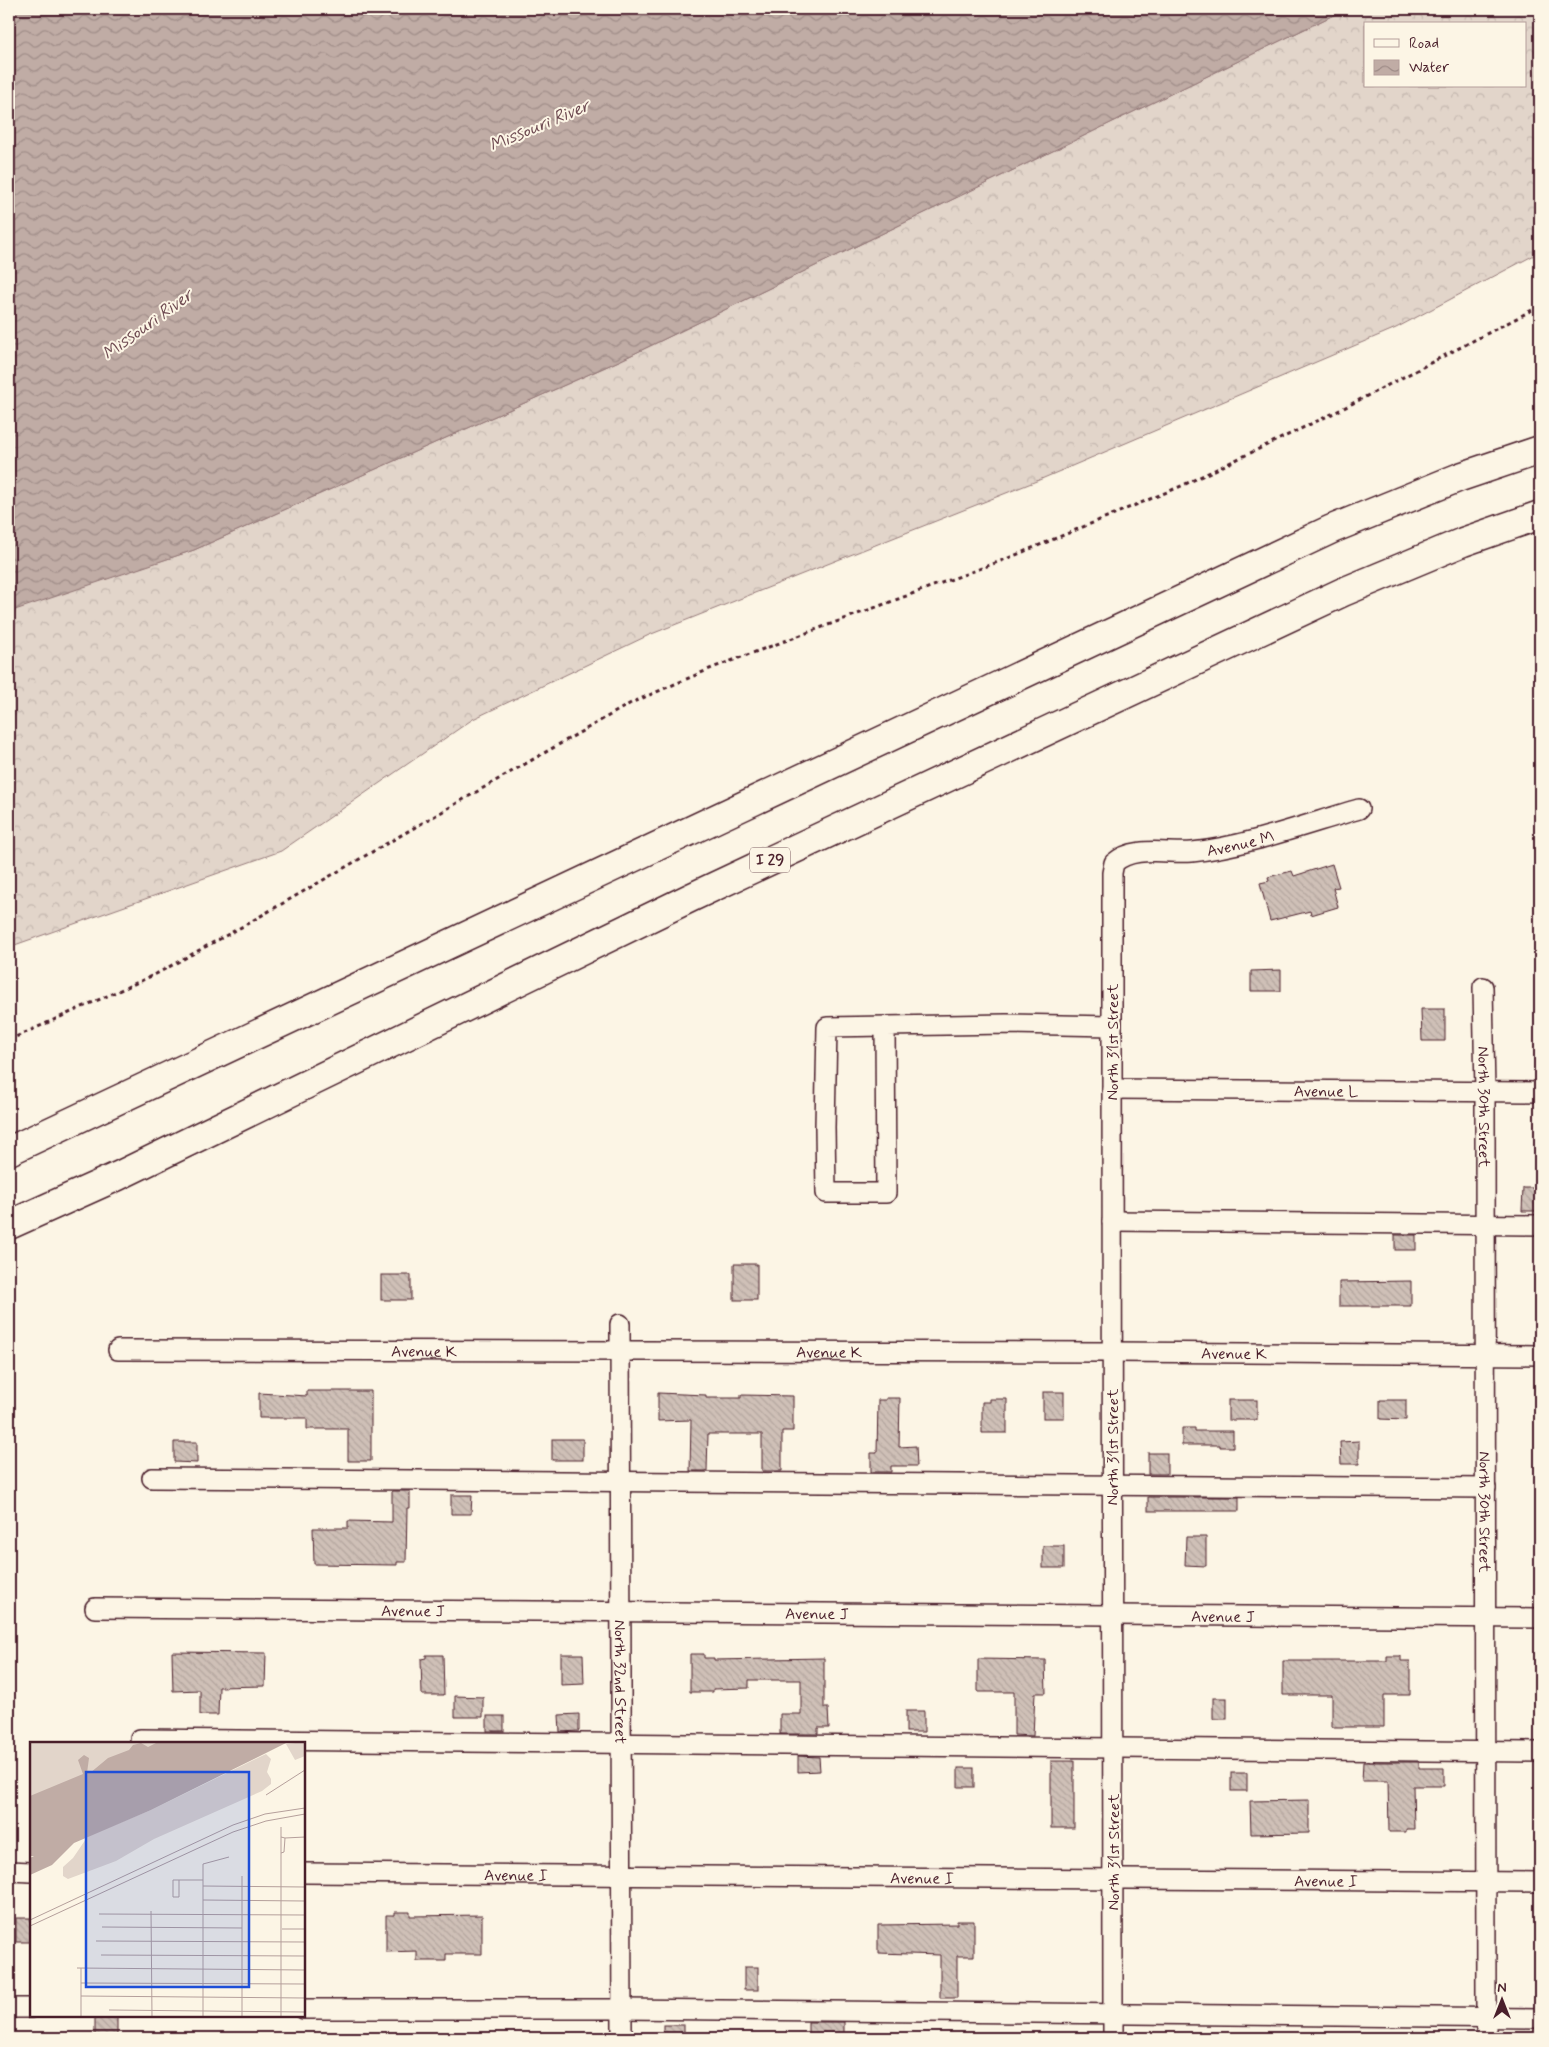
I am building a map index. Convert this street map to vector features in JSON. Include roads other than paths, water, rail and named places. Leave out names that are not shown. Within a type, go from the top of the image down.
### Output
[{"type":"highway","points":[[9,1151],[1332,529],[1460,477],[1540,450]]},
{"type":"highway","name":"I 29","points":[[9,1225],[136,1167],[692,897],[1343,592],[1463,542],[1540,515]]},
{"type":"street","name":"Avenue M","points":[[1119,858],[1127,854],[1192,852],[1225,847],[1359,809]]},
{"type":"street","name":"North 31st Street","points":[[1113,2038],[1112,873],[1114,863],[1119,858]]},
{"type":"street","name":"North 30th Street","points":[[1482,987],[1485,1092],[1486,2038]]},
{"type":"street","points":[[885,1026],[886,1193],[826,1193],[827,1027],[885,1026],[1006,1024],[1112,1026]]},
{"type":"street","name":"Avenue L","points":[[1112,1089],[1540,1092]]},
{"type":"street","points":[[1112,1221],[1540,1225]]},
{"type":"street","name":"North 32nd Street","points":[[620,1324],[622,2038]]},
{"type":"street","name":"Avenue K","points":[[118,1350],[620,1350],[1540,1355]]},
{"type":"street","points":[[152,1478],[1486,1488]]},
{"type":"street","name":"Avenue J","points":[[95,1608],[1540,1618]]},
{"type":"street","points":[[140,1739],[1540,1752]]},
{"type":"street","points":[[9,1871],[30,1872]]},
{"type":"street","name":"Avenue I","points":[[305,1873],[1540,1882]]},
{"type":"street","points":[[9,2008],[30,2008]]},
{"type":"street","points":[[305,2009],[622,2009],[1540,2018]]},
{"type":"water","name":"Missouri River","points":[[36,9],[1346,9],[621,360],[194,550],[9,612],[9,10],[35,12]]}]
